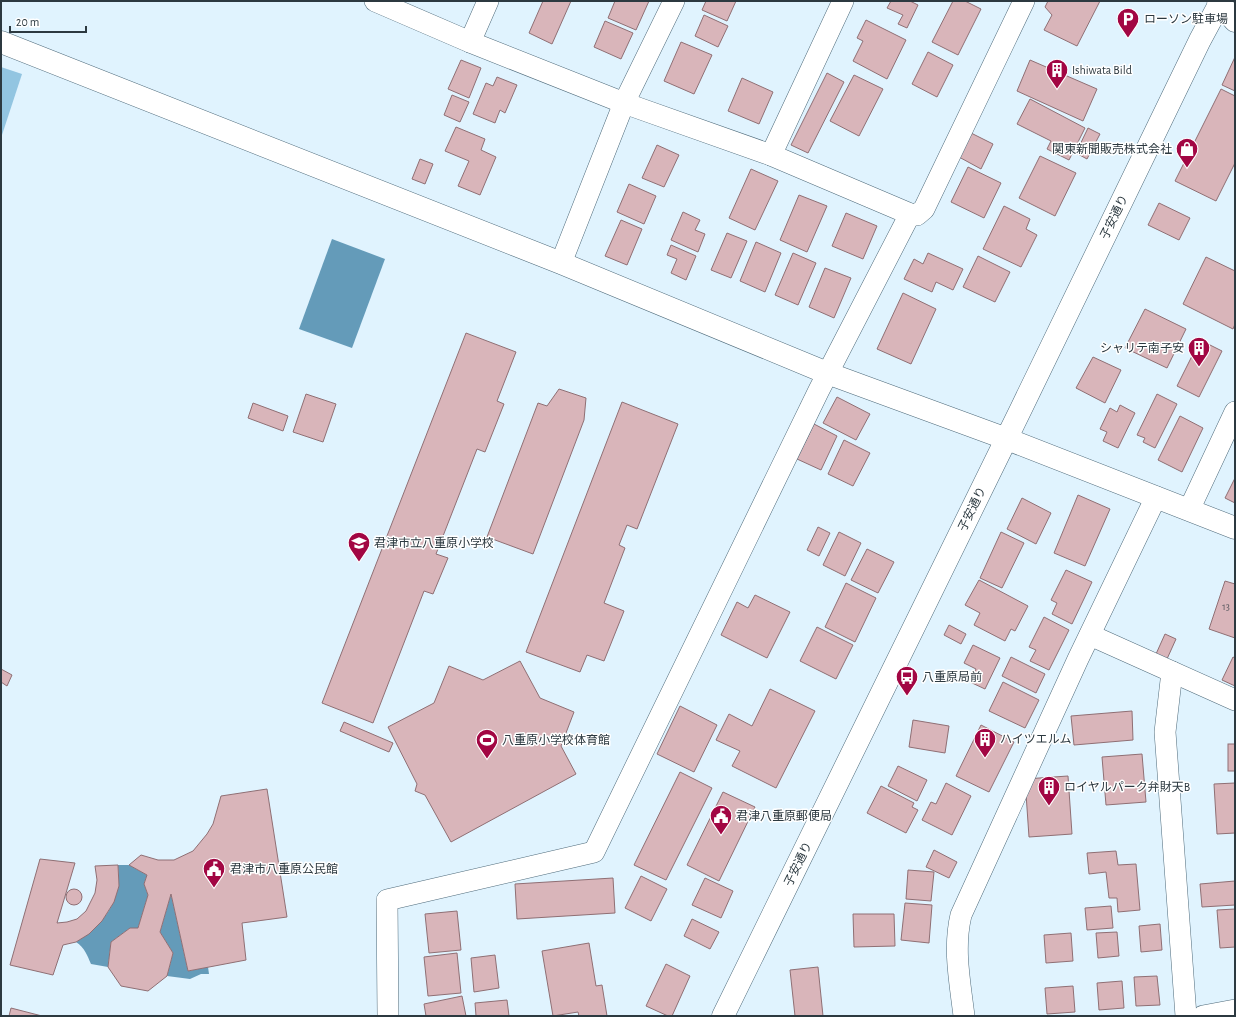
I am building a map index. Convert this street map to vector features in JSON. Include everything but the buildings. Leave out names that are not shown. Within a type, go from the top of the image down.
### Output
[{"type":"street","points":[[375,1],[470,42],[624,103],[771,156],[910,214],[917,215],[924,209],[1024,1]]},
{"type":"street","points":[[470,42],[488,1]]},
{"type":"street","points":[[561,263],[624,103],[674,1]]},
{"type":"street","points":[[771,156],[843,1]]},
{"type":"street","points":[[1219,2],[1235,21]]},
{"type":"street","name":"子安通り","points":[[723,1016],[1219,2]]},
{"type":"street","points":[[1,42],[561,263],[827,373],[1007,438],[1235,528]]},
{"type":"street","points":[[388,1016],[387,900],[594,852],[827,373],[910,214]]},
{"type":"street","points":[[1189,510],[1235,412]]},
{"type":"street","points":[[964,1016],[957,959],[957,931],[961,915],[1078,659],[1156,496]]},
{"type":"street","points":[[1090,635],[1235,700]]},
{"type":"street","points":[[1172,672],[1165,732],[1186,1016]]},
{"type":"street","points":[[1203,1016],[1235,1010]]},
{"type":"shaded area","points":[[1,67],[22,74],[1,138]]},
{"type":"shaded area","points":[[332,239],[385,259],[352,348],[299,329]]},
{"type":"shaded area","points":[[118,865],[129,865],[147,875],[144,884],[148,895],[138,928],[130,928],[111,942],[108,967],[91,964],[84,949],[76,942],[91,931],[108,912],[116,896],[119,884]]},
{"type":"shaded area","points":[[171,894],[188,971],[208,967],[209,974],[201,974],[190,979],[167,976],[173,953],[160,932]]},
{"type":"place","name":"ローソン駐車場","points":[[1128,38]]},
{"type":"place","name":"Ishiwata Bild","points":[[1057,90]]},
{"type":"place","name":"関東新聞販売株式会社","points":[[1187,168]]},
{"type":"place","name":"シャリテ南子安","points":[[1199,368]]},
{"type":"place","name":"君津市立八重原小学校","points":[[359,562]]},
{"type":"place","name":"八重原局前","points":[[907,696]]},
{"type":"place","name":"ハイツエルム","points":[[985,758]]},
{"type":"place","name":"八重原小学校体育館","points":[[487,760]]},
{"type":"place","name":"ロイヤルパーク弁財天B","points":[[1049,806]]},
{"type":"place","name":"君津八重原郵便局","points":[[721,836]]},
{"type":"place","name":"君津市八重原公民館","points":[[214,888]]}]
